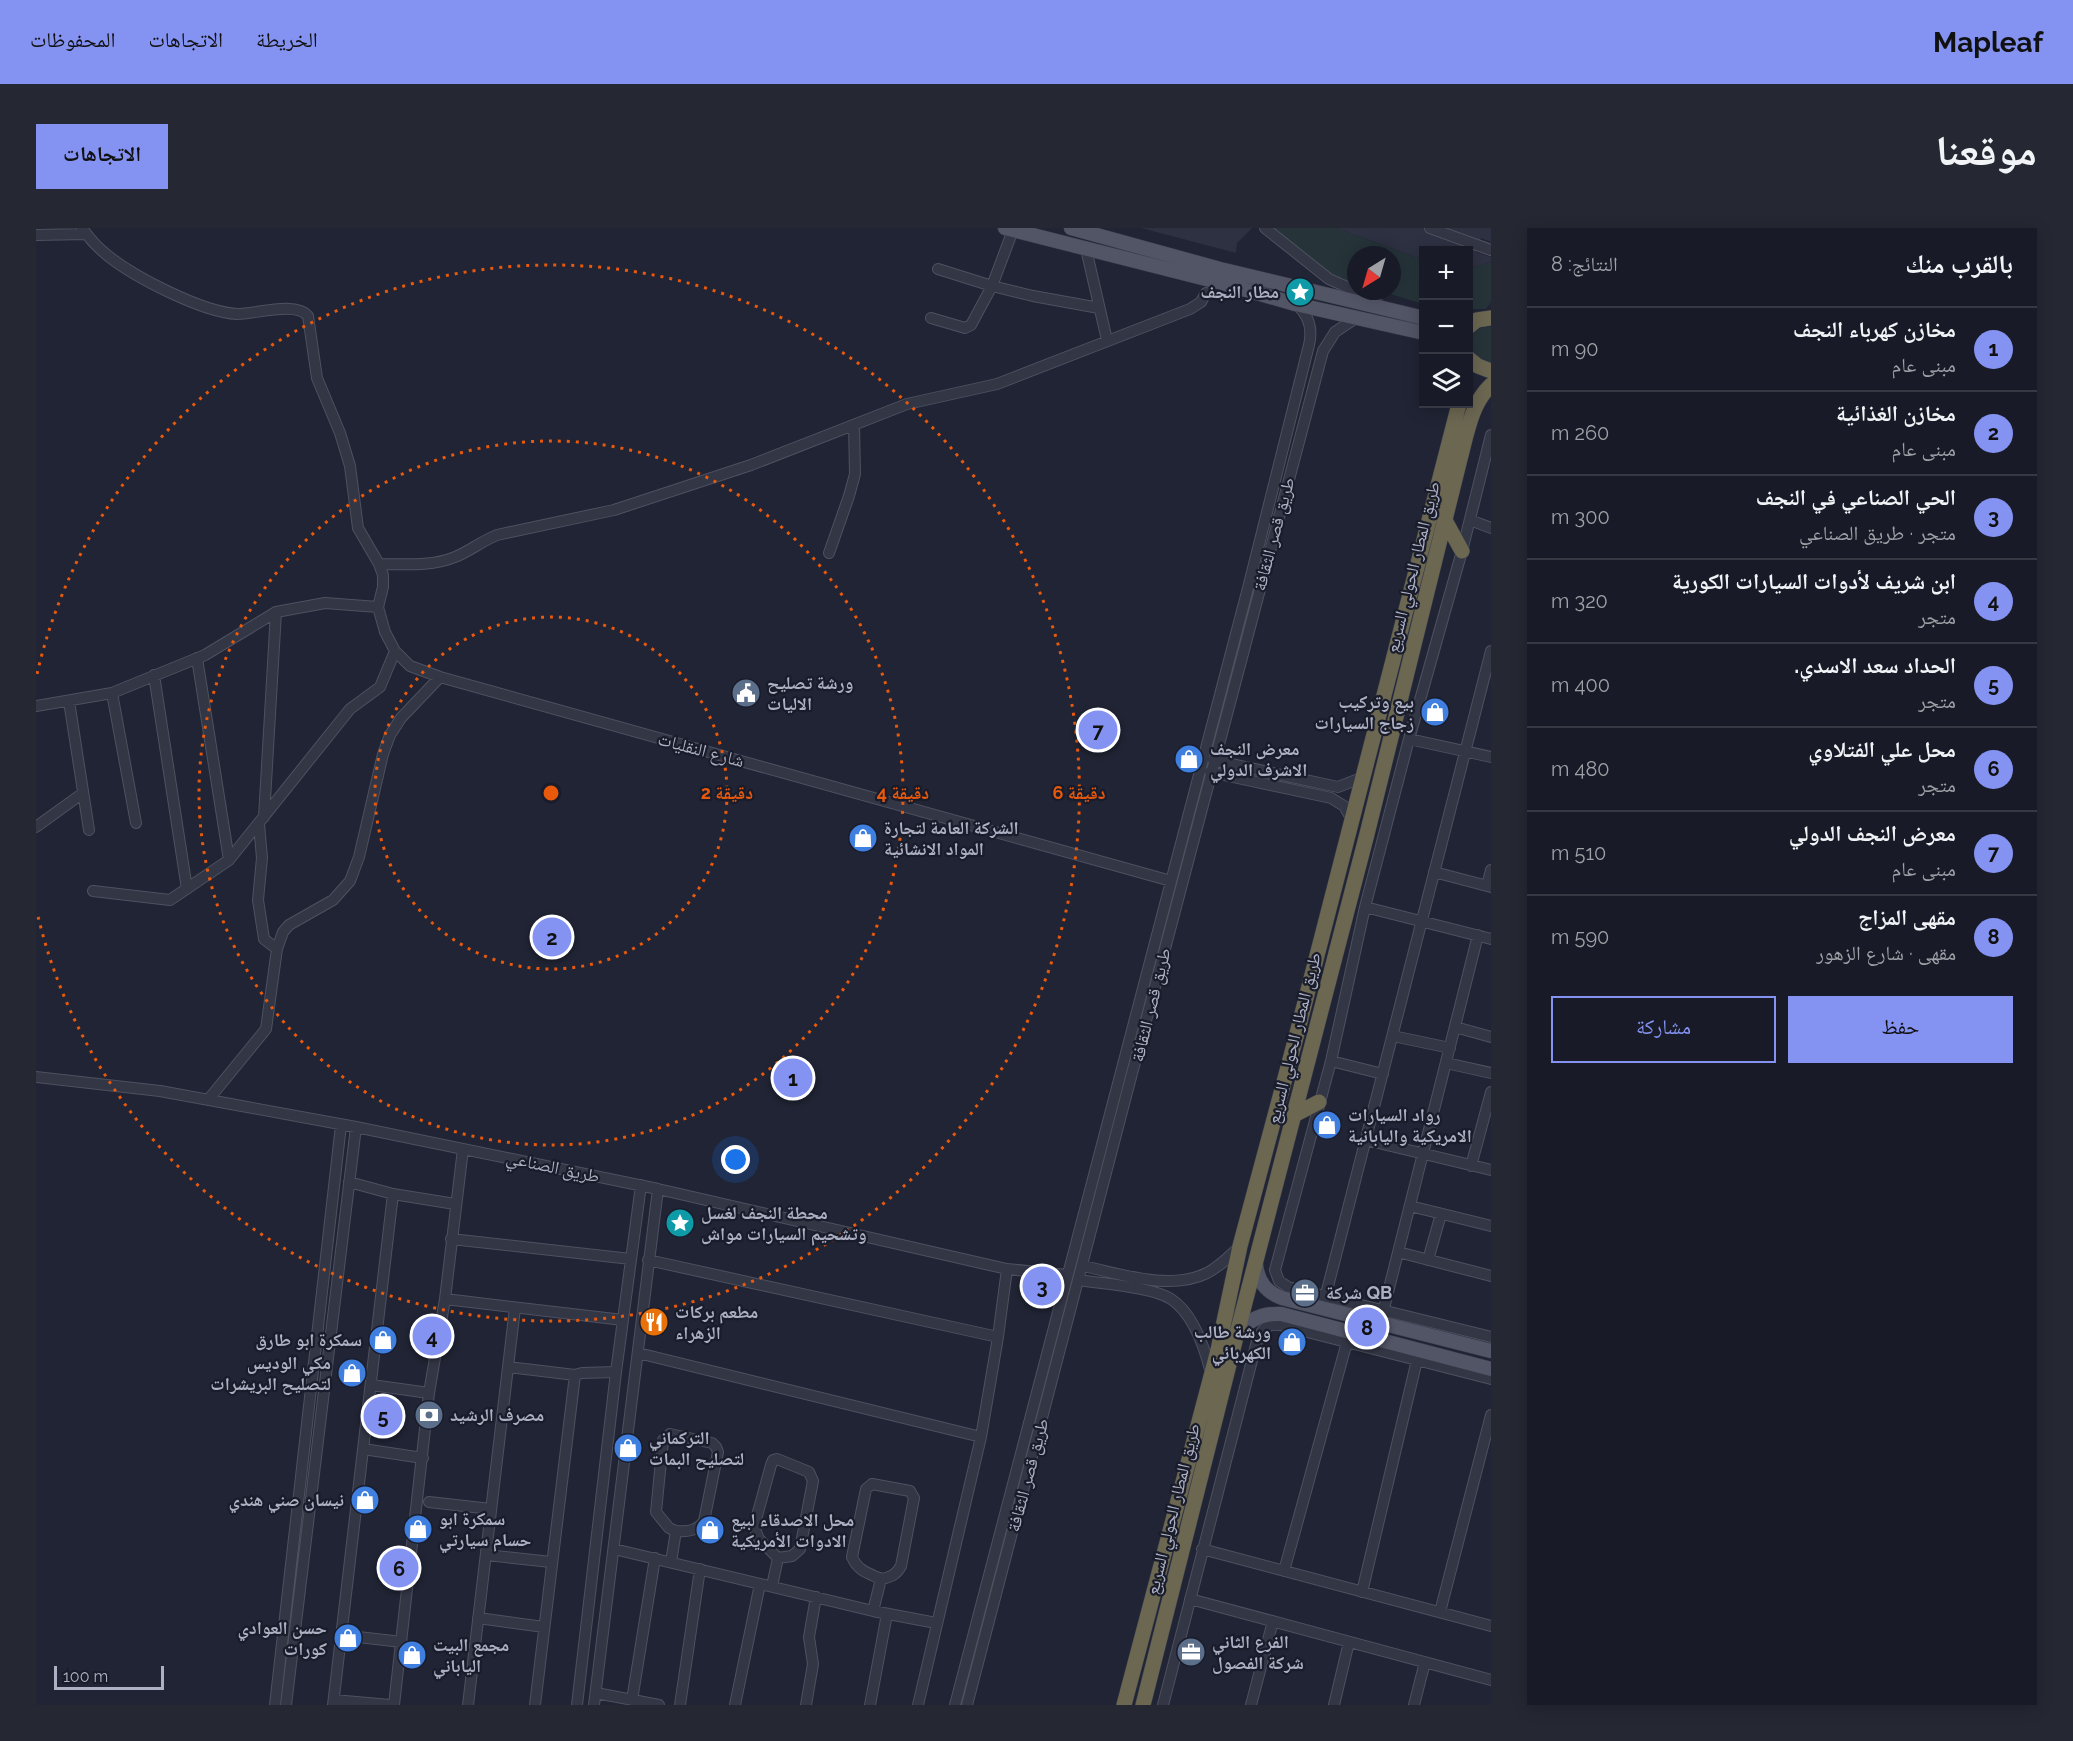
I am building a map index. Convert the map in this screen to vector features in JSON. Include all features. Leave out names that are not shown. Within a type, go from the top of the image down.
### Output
[{"type":"highway","points":[[1473,323],[1480,318],[1491,317]]},
{"type":"highway","points":[[1473,362],[1491,371]]},
{"type":"highway","name":"طريق المطار الحولي السريع","points":[[1143,1705],[1367,834],[1392,725],[1446,522],[1471,416],[1483,392],[1491,385]]},
{"type":"highway","points":[[1460,459],[1479,418],[1491,400]]},
{"type":"highway","name":"طريق المطار الحولي السريع","points":[[1124,1705],[1212,1374],[1240,1246],[1458,408]]},
{"type":"highway","points":[[1446,522],[1462,551]]},
{"type":"highway","points":[[1350,823],[1350,835],[1357,839],[1367,834]]},
{"type":"highway","points":[[1339,866],[1350,864],[1356,874]]},
{"type":"highway","points":[[1294,1115],[1319,1102]]},
{"type":"main road","points":[[1009,229],[1294,304],[1419,332]]},
{"type":"main road","points":[[1075,229],[1220,269],[1419,317]]},
{"type":"main road","points":[[1075,229],[1081,234],[1080,247]]},
{"type":"main road","points":[[1106,254],[1100,246],[1102,240],[1108,237]]},
{"type":"main road","points":[[1256,1265],[1258,1278],[1270,1293],[1282,1298],[1324,1303],[1421,1334],[1491,1351]]},
{"type":"main road","points":[[1235,1341],[1247,1323],[1267,1314],[1281,1314],[1342,1338],[1383,1341],[1418,1355],[1491,1369]]},
{"type":"main road","points":[[1383,1320],[1388,1334],[1383,1341]]},
{"type":"main road","points":[[1418,1355],[1416,1341],[1421,1334]]},
{"type":"street","points":[[1254,228],[1340,298]]},
{"type":"street","points":[[1264,228],[1329,279],[1347,287]]},
{"type":"street","points":[[1430,228],[1491,250]]},
{"type":"street","points":[[931,318],[965,328],[969,326],[992,286],[1009,229]]},
{"type":"street","points":[[36,235],[84,231],[116,262],[207,309],[237,314],[296,308],[305,312],[310,320],[317,378],[348,457],[358,528],[379,564],[384,581],[378,607],[385,632],[395,651],[380,687],[350,709],[229,860],[170,900],[93,891]]},
{"type":"street","points":[[1080,247],[1107,340]]},
{"type":"street","points":[[938,268],[992,286],[1099,308]]},
{"type":"street","points":[[379,564],[421,565],[448,560],[497,536],[614,510],[751,465],[907,404],[997,384],[1194,308],[1202,302],[1206,293]]},
{"type":"street","points":[[1372,300],[1384,309]]},
{"type":"street","name":"طريق قصر الثقافة","points":[[955,1705],[1310,345],[1310,322],[1301,309],[1294,304]]},
{"type":"street","name":"طريق قصر الثقافة","points":[[968,1705],[1213,760],[1323,351],[1335,332],[1356,318]]},
{"type":"street","points":[[829,553],[855,474],[854,425]]},
{"type":"street","points":[[1491,435],[1487,463],[1409,739],[1365,907],[1331,1061],[1275,1270],[1277,1278],[1284,1286],[1324,1303],[1491,651]]},
{"type":"street","points":[[1470,520],[1491,528]]},
{"type":"street","points":[[36,706],[112,693],[197,658],[276,612],[325,603],[378,607]]},
{"type":"street","points":[[276,612],[261,820],[262,858],[258,900],[264,939],[277,949]]},
{"type":"street","name":"شارع النقليات","points":[[395,651],[410,666],[440,677],[1171,880]]},
{"type":"street","points":[[197,658],[229,860]]},
{"type":"street","points":[[154,675],[187,889]]},
{"type":"street","points":[[208,1100],[266,1029],[279,940],[289,925],[333,900],[350,881],[359,858],[383,754],[390,735],[401,718],[440,677]]},
{"type":"street","points":[[112,693],[136,823]]},
{"type":"street","points":[[1479,700],[1491,703]]},
{"type":"street","points":[[69,701],[89,830]]},
{"type":"street","points":[[1409,739],[1491,757]]},
{"type":"street","points":[[1213,760],[1338,787],[1361,778]]},
{"type":"street","points":[[1210,772],[1326,796],[1344,806],[1350,823]]},
{"type":"street","points":[[1337,801],[1342,796],[1338,787]]},
{"type":"street","points":[[36,827],[83,793]]},
{"type":"street","points":[[1434,872],[1489,887],[1491,870]]},
{"type":"street","points":[[1365,907],[1491,939]]},
{"type":"street","points":[[1478,936],[1383,1320],[1491,1337]]},
{"type":"street","points":[[1455,1027],[1491,1037]]},
{"type":"street","points":[[1393,1036],[1450,1048]]},
{"type":"street","points":[[1331,1061],[1383,1074]]},
{"type":"street","points":[[1446,1063],[1491,1072]]},
{"type":"street","name":"طريق الصناعي","points":[[36,1077],[160,1091],[356,1127],[640,1185],[1007,1269],[1067,1275]]},
{"type":"street","points":[[1471,1166],[1491,1092]]},
{"type":"street","points":[[274,1705],[341,1125]]},
{"type":"street","points":[[286,1705],[356,1127]]},
{"type":"street","points":[[1366,1140],[1491,1170]]},
{"type":"street","points":[[393,1194],[334,1702],[392,1705],[402,1642],[429,1392],[445,1299],[463,1149]]},
{"type":"street","points":[[1097,1161],[1110,1163]]},
{"type":"street","points":[[349,1182],[393,1194],[455,1204]]},
{"type":"street","points":[[578,1705],[640,1185]]},
{"type":"street","points":[[658,1189],[595,1699],[632,1700],[659,1705]]},
{"type":"street","points":[[1410,1206],[1491,1226]]},
{"type":"street","points":[[1428,1260],[1441,1214]]},
{"type":"street","points":[[451,1239],[632,1259]]},
{"type":"street","points":[[1083,1266],[1145,1278],[1181,1280],[1197,1277],[1210,1271],[1240,1246]]},
{"type":"street","points":[[1398,1252],[1491,1276]]},
{"type":"street","points":[[648,1260],[998,1337]]},
{"type":"street","points":[[918,1705],[981,1437],[1007,1269]]},
{"type":"street","points":[[1079,1280],[1153,1292],[1171,1299],[1183,1310],[1194,1328],[1212,1374]]},
{"type":"street","points":[[322,1289],[336,1290]]},
{"type":"street","points":[[445,1299],[623,1320]]},
{"type":"street","points":[[1060,1302],[1073,1305]]},
{"type":"street","points":[[468,1705],[515,1308]]},
{"type":"street","points":[[1163,1705],[1257,1341],[1263,1329],[1272,1324],[1342,1338],[1418,1355],[1491,1379]]},
{"type":"street","points":[[1284,1571],[1342,1338]]},
{"type":"street","points":[[638,1353],[981,1437]]},
{"type":"street","points":[[1362,1592],[1418,1355]]},
{"type":"street","points":[[508,1367],[575,1375],[616,1372]]},
{"type":"street","points":[[535,1705],[575,1375]]},
{"type":"street","points":[[372,1385],[429,1392]]},
{"type":"street","points":[[1440,1612],[1491,1415]]},
{"type":"street","points":[[670,1434],[712,1443],[718,1452],[704,1521],[696,1529],[686,1532],[676,1531],[669,1528],[656,1512],[663,1440],[670,1434]]},
{"type":"street","points":[[363,1449],[423,1458]]},
{"type":"street","points":[[777,1459],[809,1472],[813,1481],[800,1550],[792,1556],[778,1558],[759,1539],[755,1523],[771,1465],[773,1460],[777,1459]]},
{"type":"street","points":[[301,1470],[314,1473]]},
{"type":"street","points":[[872,1484],[909,1491],[914,1498],[901,1566],[891,1577],[881,1579],[861,1570],[855,1565],[852,1557],[866,1489],[872,1484]]},
{"type":"street","points":[[429,1502],[491,1509]]},
{"type":"street","points":[[671,1562],[676,1531]]},
{"type":"street","points":[[614,1549],[873,1611],[936,1623]]},
{"type":"street","points":[[1202,1549],[1491,1626]]},
{"type":"street","points":[[486,1555],[551,1562]]},
{"type":"street","points":[[632,1700],[655,1558]]},
{"type":"street","points":[[772,1586],[778,1558]]},
{"type":"street","points":[[680,1705],[700,1569]]},
{"type":"street","points":[[873,1611],[881,1579]]},
{"type":"street","points":[[735,1705],[760,1584]]},
{"type":"street","points":[[806,1705],[813,1665],[809,1637],[816,1597]]},
{"type":"street","points":[[1190,1599],[1491,1680]]},
{"type":"street","points":[[870,1705],[887,1614]]},
{"type":"street","points":[[478,1618],[544,1627]]},
{"type":"street","points":[[1251,1705],[1273,1621]]},
{"type":"street","points":[[342,1635],[402,1642]]},
{"type":"street","points":[[1334,1705],[1349,1642]]},
{"type":"street","points":[[1414,1705],[1425,1662]]},
{"type":"shaded area","points":[[1141,228],[1252,228],[1237,243],[1236,253]]},
{"type":"shaded area","points":[[1273,228],[1336,228],[1385,246],[1347,246],[1347,281],[1337,278]]},
{"type":"shaded area","points":[[1336,228],[1491,228],[1491,242],[1481,238],[1476,252],[1491,257],[1491,262],[1473,268],[1473,246],[1419,246],[1419,259],[1401,252],[1401,246],[1385,246]]},
{"type":"shaded area","points":[[1401,252],[1419,259],[1419,303],[1401,297]]},
{"type":"shaded area","points":[[1491,262],[1491,302],[1486,309],[1473,309],[1473,268]]},
{"type":"shaded area","points":[[1491,327],[1491,363],[1473,351],[1473,333]]},
{"type":"place","name":"مطار النجف","points":[[1300,292]]},
{"type":"place","name":"ورشة تصليح الاليات","points":[[746,693]]},
{"type":"place","name":"بيع وتركيب زجاج السيارات","points":[[1435,712]]},
{"type":"place","name":"معرض النجف الدولي","points":[[1098,730]]},
{"type":"place","name":"معرض النجف الاشرف الدولي","points":[[1189,759]]},
{"type":"place","name":"الشركة العامة لتجارة المواد الانشائية","points":[[863,838]]},
{"type":"place","name":"مخازن الغذائية","points":[[552,937]]},
{"type":"place","name":"مخازن كهرباء النجف","points":[[793,1078]]},
{"type":"place","name":"رواد السيارات الامريكية واليابانية","points":[[1327,1125]]},
{"type":"place","name":"محطة النجف لغسل وتشحيم السيارات مواش","points":[[680,1223]]},
{"type":"place","name":"الحي الصناعي في النجف","points":[[1042,1286]]},
{"type":"place","name":"شركة QB","points":[[1305,1293]]},
{"type":"place","name":"مطعم بركات الزهراء","points":[[654,1322]]},
{"type":"place","name":"مقهى المزاج","points":[[1367,1327]]},
{"type":"place","name":"ابن شريف لأدوات السيارات الكورية","points":[[432,1336]]},
{"type":"place","name":"سمكرة ابو طارق","points":[[383,1340]]},
{"type":"place","name":"ورشة طالب الكهربائي","points":[[1292,1342]]},
{"type":"place","name":"مكي الوديس لتصليح البريشرات","points":[[352,1373]]},
{"type":"place","name":"مصرف الرشيد","points":[[429,1415]]},
{"type":"place","name":"الحداد سعد الاسدي.","points":[[383,1416]]},
{"type":"place","name":"التركماني لتصليح البمات","points":[[628,1448]]},
{"type":"place","name":"نيسان صني هندي","points":[[365,1500]]},
{"type":"place","name":"سمكرة ابو حسام سيارتي","points":[[418,1529]]},
{"type":"place","name":"محل الاصدقاء لبيع الادوات الأمريكية","points":[[710,1530]]},
{"type":"place","name":"محل علي الفتلاوي","points":[[399,1568]]},
{"type":"place","name":"حسن العوادي كورات","points":[[348,1638]]},
{"type":"place","name":"الفرع الثاني شركة الفصول","points":[[1191,1652]]},
{"type":"place","name":"مجمع البيت الياباني","points":[[412,1655]]}]
